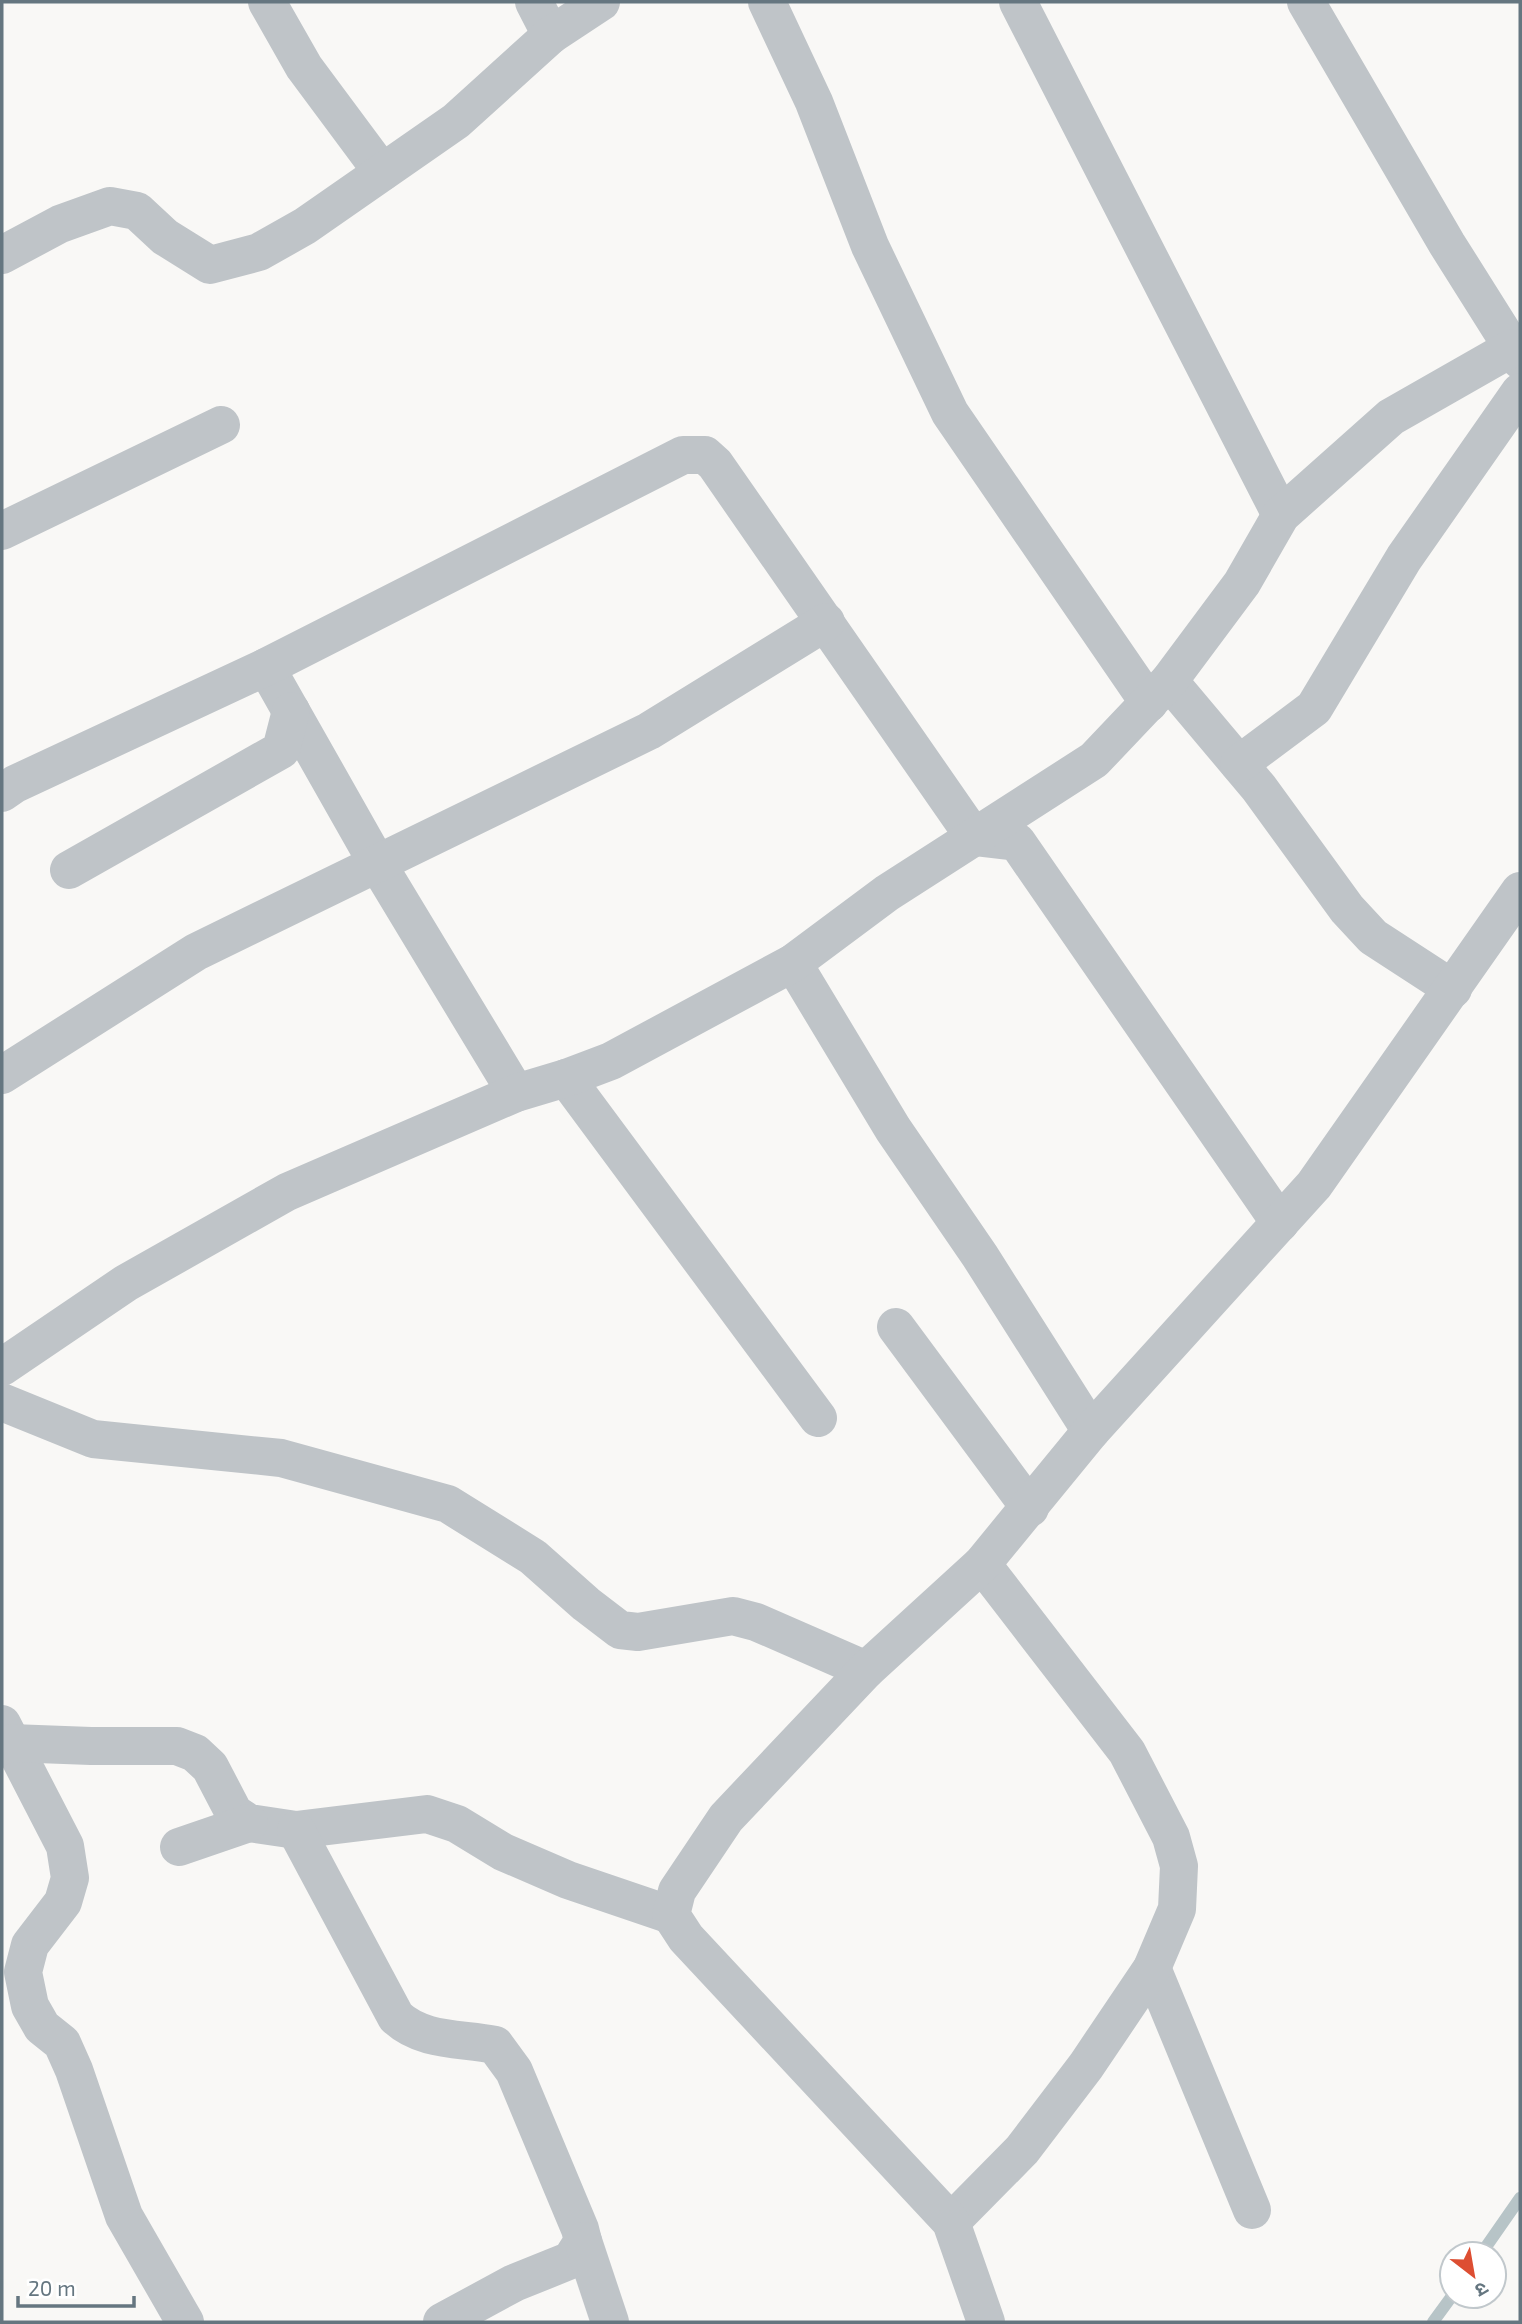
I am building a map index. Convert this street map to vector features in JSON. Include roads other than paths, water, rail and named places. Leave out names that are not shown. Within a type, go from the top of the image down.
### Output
[{"type":"street","points":[[267,2],[304,68],[382,172]]},
{"type":"street","points":[[534,2],[551,35]]},
{"type":"street","points":[[2,255],[60,224],[110,206],[136,211],[166,237],[210,265],[259,252],[305,226],[456,121],[551,35],[601,2]]},
{"type":"street","points":[[767,2],[814,102],[870,246],[950,414],[1159,692],[1239,764],[1347,909],[1373,937],[1453,989]]},
{"type":"street","points":[[1018,2],[1281,515]]},
{"type":"street","points":[[2,1367],[126,1283],[287,1192],[516,1093],[611,1061],[793,963],[887,893],[1094,760],[1159,692],[1242,583],[1281,515],[1391,416],[1516,354],[1447,244],[1306,2]]},
{"type":"street","points":[[1239,764],[1314,708],[1404,558],[1520,392]]},
{"type":"street","points":[[2,531],[221,425]]},
{"type":"street","points":[[6,778],[267,667],[683,455],[705,456],[715,464],[974,837],[1017,842],[1280,1223]]},
{"type":"street","points":[[2,1075],[196,952],[649,731],[826,622]]},
{"type":"street","points":[[267,667],[377,863],[516,1093]]},
{"type":"street","points":[[69,870],[281,750],[291,711]]},
{"type":"street","points":[[671,1915],[677,1891],[726,1818],[866,1670],[982,1564],[1091,1431],[1314,1185],[1520,891]]},
{"type":"street","points":[[793,963],[893,1129],[980,1256],[1091,1431]]},
{"type":"street","points":[[566,1078],[818,1418]]},
{"type":"street","points":[[896,1327],[1030,1508]]},
{"type":"street","points":[[2,1402],[93,1439],[281,1458],[448,1504],[533,1558],[620,1630],[638,1632],[733,1616],[756,1622],[866,1670]]},
{"type":"street","points":[[951,2222],[1022,2150],[1086,2066],[1152,1968],[1177,1909],[1179,1866],[1171,1837],[1127,1752],[982,1564]]},
{"type":"street","points":[[5,1738],[91,1746],[177,1746],[195,1753],[210,1767],[234,1812],[249,1823]]},
{"type":"street","points":[[5,1738],[65,1846],[70,1878],[62,1902],[30,1945],[23,1972],[30,2006],[42,2027],[62,2043],[74,2070],[124,2216],[185,2322]]},
{"type":"street","points":[[178,1847],[249,1823],[296,1830],[427,1814],[457,1824],[503,1852],[568,1880],[671,1915],[686,1938],[951,2222],[986,2322]]},
{"type":"street","points":[[296,1830],[397,2017],[408,2028],[430,2036],[495,2045],[514,2071],[580,2229],[610,2322]]},
{"type":"street","points":[[1152,1968],[1252,2210]]},
{"type":"street","points":[[442,2322],[514,2283],[571,2260],[583,2241]]},
{"type":"waterway","points":[[1491,2240],[1520,2198]]},
{"type":"waterway","points":[[1433,2322],[1442,2310]]}]
